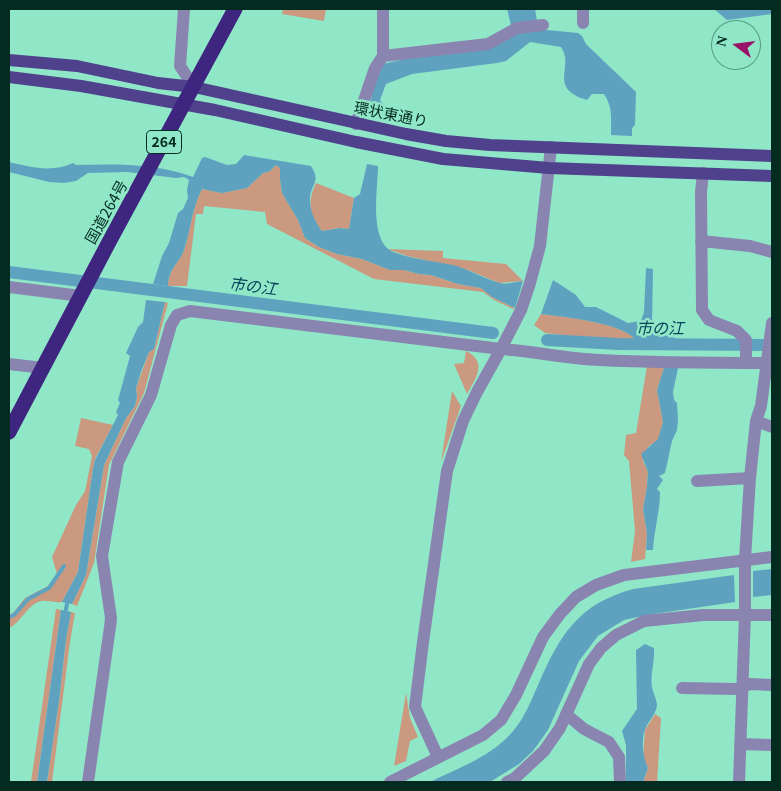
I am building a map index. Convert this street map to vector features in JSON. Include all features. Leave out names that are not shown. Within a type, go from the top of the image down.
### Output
[{"type":"highway","name":"国道264号","points":[[9,432],[235,9]]},
{"type":"main road","name":"環状東通り","points":[[9,60],[77,66],[158,84],[194,87],[356,124],[446,141],[490,145],[772,156]]},
{"type":"main road","points":[[9,77],[80,86],[214,110],[356,142],[443,159],[549,168],[772,176]]},
{"type":"street","points":[[184,9],[180,66],[194,87]]},
{"type":"street","points":[[356,124],[375,68],[382,56],[383,9]]},
{"type":"street","points":[[582,9],[583,23]]},
{"type":"street","points":[[382,56],[488,44],[516,28],[543,25]]},
{"type":"street","points":[[438,757],[415,707],[446,478],[463,421],[476,392],[521,310],[530,283],[540,246],[551,147]]},
{"type":"street","points":[[703,173],[701,192],[702,310],[709,320],[737,331],[746,351]]},
{"type":"street","points":[[701,240],[750,246],[772,252]]},
{"type":"street","points":[[9,287],[81,296]]},
{"type":"street","points":[[88,782],[111,618],[102,556],[118,462],[151,395],[171,325],[178,315],[190,311],[599,360],[746,351],[769,360]]},
{"type":"street","points":[[739,782],[745,559],[750,478],[756,421],[761,406],[769,360],[772,323]]},
{"type":"street","points":[[9,364],[43,368]]},
{"type":"street","points":[[756,421],[772,427]]},
{"type":"street","points":[[697,480],[750,478]]},
{"type":"street","points":[[390,782],[483,735],[502,720],[544,637],[560,614],[576,597],[596,585],[624,575],[772,557]]},
{"type":"street","points":[[507,782],[515,778],[544,751],[560,728],[588,664],[601,648],[616,635],[644,621],[745,612],[772,615]]},
{"type":"street","points":[[682,688],[736,689],[750,684],[772,685]]},
{"type":"street","points":[[566,714],[584,729],[609,742],[619,757],[620,782]]},
{"type":"street","points":[[740,744],[772,745]]},
{"type":"shaded area","points":[[283,9],[326,9],[324,21],[282,14]]},
{"type":"shaded area","points":[[276,165],[280,168],[282,193],[298,220],[305,238],[319,247],[337,254],[362,259],[390,270],[404,270],[431,275],[458,284],[481,288],[492,297],[515,308],[513,309],[494,300],[483,292],[374,279],[267,224],[265,212],[204,206],[203,214],[196,214],[187,286],[168,286],[170,274],[184,250],[196,204],[202,189],[222,193],[247,188],[263,173],[270,171]]},
{"type":"shaded area","points":[[316,183],[354,198],[349,229],[340,228],[322,231],[314,219],[311,208],[311,196]]},
{"type":"shaded area","points":[[387,249],[443,251],[443,258],[506,264],[523,281],[499,283],[468,270],[407,256]]},
{"type":"shaded area","points":[[165,302],[168,303],[144,393],[109,465],[94,563],[77,606],[72,604],[86,575],[104,465],[126,418],[135,406],[136,388],[149,352],[154,349]]},
{"type":"shaded area","points":[[541,314],[592,321],[618,329],[636,340],[603,340],[545,333],[534,325]]},
{"type":"shaded area","points":[[466,351],[473,355],[478,365],[478,371],[467,394],[454,364],[464,363]]},
{"type":"shaded area","points":[[647,366],[664,368],[657,390],[663,422],[658,440],[648,447],[643,461],[648,472],[643,509],[647,533],[645,559],[631,562],[635,531],[629,461],[624,455],[626,435],[636,433]]},
{"type":"shaded area","points":[[452,391],[461,406],[441,462]]},
{"type":"shaded area","points":[[81,418],[113,425],[95,459],[78,572],[62,602],[44,601],[37,603],[9,628],[9,615],[13,613],[25,598],[48,586],[57,574],[52,557],[76,505],[85,491],[92,456],[89,449],[75,446]]},
{"type":"shaded area","points":[[56,609],[61,610],[37,782],[31,782]]},
{"type":"shaded area","points":[[71,612],[75,613],[52,782],[47,782],[66,639]]},
{"type":"shaded area","points":[[406,693],[410,718],[418,737],[410,741],[406,761],[394,766]]},
{"type":"shaded area","points":[[655,714],[661,718],[657,782],[643,782],[648,768],[643,758],[645,730]]},
{"type":"water","points":[[507,9],[535,9],[537,21],[511,25]]},
{"type":"water","points":[[714,9],[772,9],[772,14],[727,20]]},
{"type":"water","points":[[537,29],[578,33],[586,44],[636,92],[635,125],[632,128],[632,136],[611,135],[610,109],[604,94],[592,94],[587,100],[575,95],[568,89],[564,77],[565,62],[561,47],[530,42],[506,61],[412,74],[386,84],[380,100],[385,106],[386,112],[369,109],[377,73],[383,64]]},
{"type":"water","points":[[244,155],[311,166],[316,179],[311,192],[310,206],[322,231],[340,228],[349,229],[354,198],[360,194],[367,164],[378,166],[376,208],[378,231],[387,248],[408,257],[453,265],[500,283],[508,284],[523,281],[515,308],[492,297],[481,288],[458,284],[431,275],[404,270],[390,270],[362,259],[337,254],[319,247],[305,238],[298,220],[282,193],[280,168],[276,165],[270,171],[263,173],[247,188],[222,193],[202,189],[196,204],[184,250],[170,274],[168,286],[153,284],[178,213],[183,209],[188,198],[189,180],[184,177],[176,178],[127,172],[88,173],[76,181],[64,183],[49,182],[9,172],[9,162],[49,168],[57,168],[73,163],[76,165],[150,167],[179,172],[193,177],[202,158],[205,157],[227,165],[236,164]]},
{"type":"water","points":[[646,268],[653,269],[652,324],[662,334],[678,339],[636,340],[618,329],[591,321],[541,314],[553,280],[576,295],[585,307],[596,307],[628,323],[641,321],[644,312]]},
{"type":"water","points":[[146,300],[165,302],[154,349],[149,352],[141,372],[136,388],[135,406],[126,418],[104,465],[86,575],[72,604],[62,602],[78,572],[95,460],[118,415],[116,412],[120,403],[118,400],[130,356],[126,353],[138,327],[143,322]]},
{"type":"water","points":[[664,368],[678,368],[673,392],[674,400],[677,403],[678,421],[665,473],[659,476],[663,480],[657,489],[660,492],[660,499],[653,550],[646,550],[647,533],[643,509],[648,472],[641,454],[658,439],[663,422],[657,390]]},
{"type":"water","points":[[772,569],[772,595],[753,597],[753,571]]},
{"type":"water","points":[[734,575],[735,602],[624,620],[598,636],[579,661],[548,730],[533,751],[519,764],[490,782],[430,782],[474,761],[496,748],[505,740],[524,715],[554,651],[563,637],[573,624],[598,603],[633,589]]},
{"type":"water","points":[[61,610],[71,612],[59,701],[47,782],[37,782]]},
{"type":"water","points":[[645,644],[654,648],[652,682],[657,706],[646,727],[643,739],[643,749],[648,768],[643,782],[626,782],[626,745],[622,731],[637,709],[636,650]]},
{"type":"waterway","name":"市の江","points":[[9,272],[493,333]]},
{"type":"waterway","name":"市の江","points":[[547,340],[618,344],[772,345]]},
{"type":"waterway","points":[[9,617],[14,615],[28,599],[49,588],[64,566]]},
{"type":"waterway","points":[[65,614],[68,599]]}]
